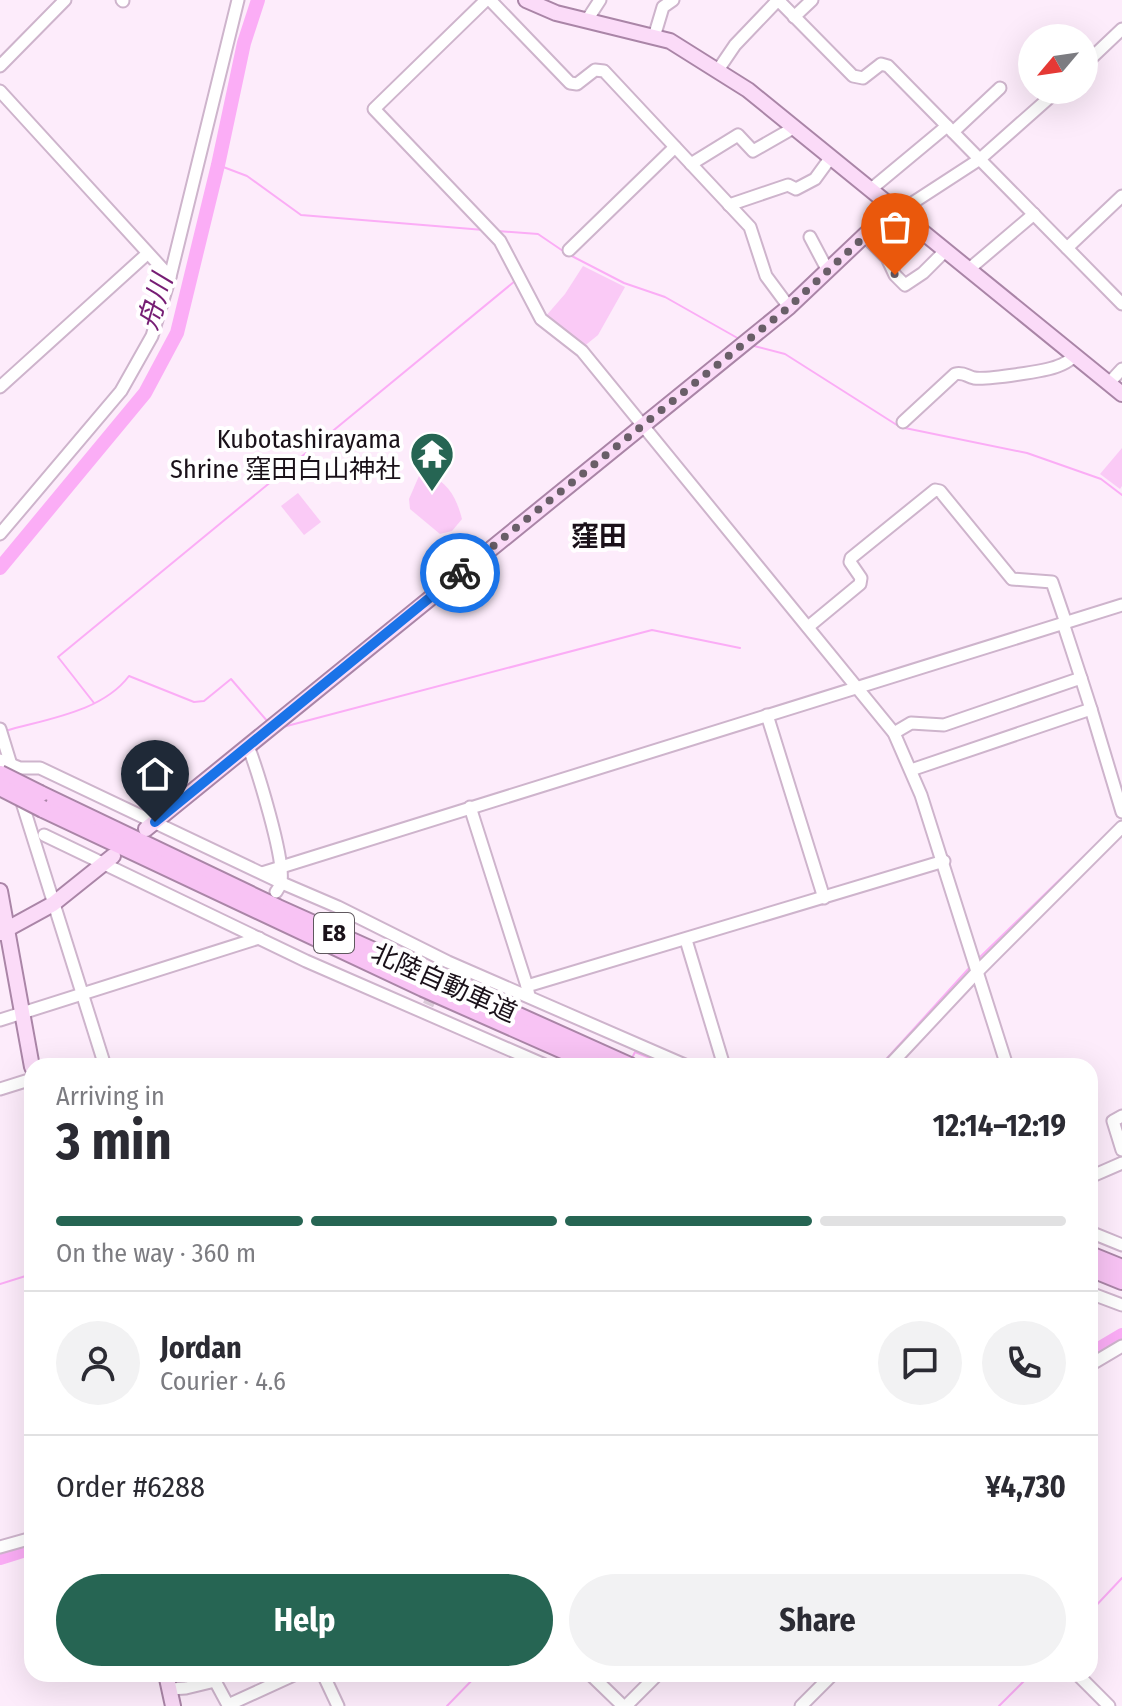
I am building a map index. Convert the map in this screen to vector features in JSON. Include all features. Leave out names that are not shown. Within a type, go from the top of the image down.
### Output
[{"type":"highway","name":"北陸自動車道","points":[[4,766],[41,801],[325,943],[581,1058]]},
{"type":"highway","name":"北陸自動車道","points":[[0,787],[41,801],[612,1058]]},
{"type":"highway","points":[[1098,1258],[1122,1268]]},
{"type":"highway","points":[[1098,1271],[1122,1281]]},
{"type":"main road","points":[[526,0],[556,13],[670,41],[718,70],[795,127],[1122,394]]},
{"type":"main road","points":[[150,825],[789,307],[886,215],[897,213]]},
{"type":"main road","points":[[4,932],[53,904],[108,860]]},
{"type":"main road","points":[[0,891],[4,932],[30,1058]]},
{"type":"main road","points":[[168,1682],[173,1706]]},
{"type":"street","points":[[0,66],[65,0]]},
{"type":"street","points":[[0,534],[121,391],[152,336],[170,277],[238,0]]},
{"type":"street","points":[[789,307],[766,276],[750,227],[604,71],[595,70],[577,84],[570,83],[488,0],[374,109],[500,241],[541,319],[582,351],[894,733],[944,861],[1005,1058]]},
{"type":"street","points":[[587,20],[600,0]]},
{"type":"street","points":[[654,37],[663,7],[673,0]]},
{"type":"street","points":[[718,70],[735,45],[778,0],[853,76],[863,78],[881,64],[888,66],[1122,304]]},
{"type":"street","points":[[794,17],[812,0]]},
{"type":"street","points":[[1098,52],[1122,29]]},
{"type":"street","points":[[870,190],[1000,88]]},
{"type":"street","points":[[0,91],[170,277]]},
{"type":"street","points":[[897,213],[980,159],[1042,104]]},
{"type":"street","points":[[691,164],[738,135],[753,151],[795,127]]},
{"type":"street","points":[[569,250],[675,147]]},
{"type":"street","points":[[729,205],[788,185],[796,189],[815,179],[831,157]]},
{"type":"street","points":[[1067,248],[1122,196]]},
{"type":"street","points":[[968,270],[1034,214]]},
{"type":"street","points":[[865,236],[887,258],[895,275],[905,285],[923,273],[945,251]]},
{"type":"street","points":[[810,237],[828,271]]},
{"type":"street","points":[[0,387],[147,254]]},
{"type":"street","points":[[903,422],[955,374],[961,372],[973,378],[983,378],[1055,368],[1075,356]]},
{"type":"street","points":[[1109,383],[1122,369]]},
{"type":"street","points":[[808,627],[860,584],[861,578],[850,562],[851,558],[935,490],[940,491],[1012,579],[1052,582],[1122,812]]},
{"type":"street","points":[[262,873],[1122,605]]},
{"type":"street","points":[[894,733],[911,723],[944,725],[1081,678]]},
{"type":"street","points":[[911,770],[1091,709]]},
{"type":"street","points":[[767,715],[824,898]]},
{"type":"street","points":[[0,729],[4,766],[103,1058]]},
{"type":"street","points":[[248,746],[258,770],[280,865],[279,888]]},
{"type":"street","points":[[4,766],[40,768],[150,825],[262,873],[279,888],[338,907],[447,965],[528,991],[627,1045],[664,1058]]},
{"type":"street","points":[[470,807],[528,991]]},
{"type":"street","points":[[896,1058],[978,971],[1122,827]]},
{"type":"street","points":[[44,835],[108,860],[254,933],[530,1058]]},
{"type":"street","points":[[528,991],[944,861]]},
{"type":"street","points":[[0,1020],[254,933]]},
{"type":"street","points":[[686,940],[722,1058]]},
{"type":"street","points":[[0,1089],[24,1082]]},
{"type":"street","points":[[1122,1116],[1113,1121],[1122,1150]]},
{"type":"street","points":[[1098,1174],[1122,1163]]},
{"type":"street","points":[[1098,1235],[1122,1245]]},
{"type":"street","points":[[1098,1296],[1122,1305]]},
{"type":"street","points":[[1098,1360],[1122,1346]]},
{"type":"street","points":[[0,1547],[24,1540]]},
{"type":"street","points":[[171,1682],[186,1688],[211,1682]]},
{"type":"street","points":[[216,1682],[228,1705],[278,1682]]},
{"type":"street","points":[[327,1682],[338,1706]]},
{"type":"street","points":[[598,1682],[624,1706],[650,1682]]},
{"type":"street","points":[[801,1706],[825,1682]]},
{"type":"street","points":[[1085,1682],[1109,1706]]},
{"type":"shaded area","points":[[583,266],[625,287],[598,335],[582,348],[545,317]]},
{"type":"shaded area","points":[[1122,448],[1122,486],[1120,489],[1100,474]]},
{"type":"shaded area","points":[[428,474],[446,486],[457,505],[462,519],[452,531],[440,534],[410,509],[409,499],[419,476]]},
{"type":"shaded area","points":[[298,493],[321,522],[304,535],[281,506]]},
{"type":"waterway","name":"舟川","points":[[0,568],[145,393],[177,333],[244,43],[258,0]]},
{"type":"waterway","points":[[218,165],[247,176],[301,215],[484,230]]},
{"type":"waterway","points":[[498,231],[538,234],[563,251]]},
{"type":"waterway","points":[[568,254],[624,283],[665,297],[741,340]]},
{"type":"waterway","points":[[94,703],[58,657],[515,281]]},
{"type":"waterway","points":[[754,346],[785,354],[900,427],[1027,453],[1101,479],[1122,495]]},
{"type":"waterway","points":[[283,727],[652,630],[740,648]]},
{"type":"waterway","points":[[5,731],[89,706],[118,688],[129,676],[194,702],[204,701],[231,679],[268,722]]},
{"type":"waterway","points":[[978,959],[1114,827]]},
{"type":"waterway","points":[[887,1058],[971,966]]},
{"type":"waterway","points":[[632,1058],[635,1052],[650,1058]]},
{"type":"waterway","points":[[0,1284],[24,1276]]},
{"type":"waterway","points":[[1098,1349],[1122,1335]]},
{"type":"waterway","points":[[0,1558],[24,1550]]},
{"type":"waterway","points":[[1098,1604],[1122,1578]]},
{"type":"waterway","points":[[447,1706],[470,1682]]},
{"type":"waterway","points":[[999,1706],[1023,1682]]},
{"type":"tunnel","points":[[428,1005],[445,969]]},
{"type":"way so far","points":[[460,573],[789,307],[865,236],[887,258],[895,275]]},
{"type":"place","name":"Kubotashirayama Shrine 窪田白山神社","points":[[432,493]]},
{"type":"district","name":"窪田","points":[[599,536]]},
{"type":"route","points":[[155,822],[460,573]]}]
